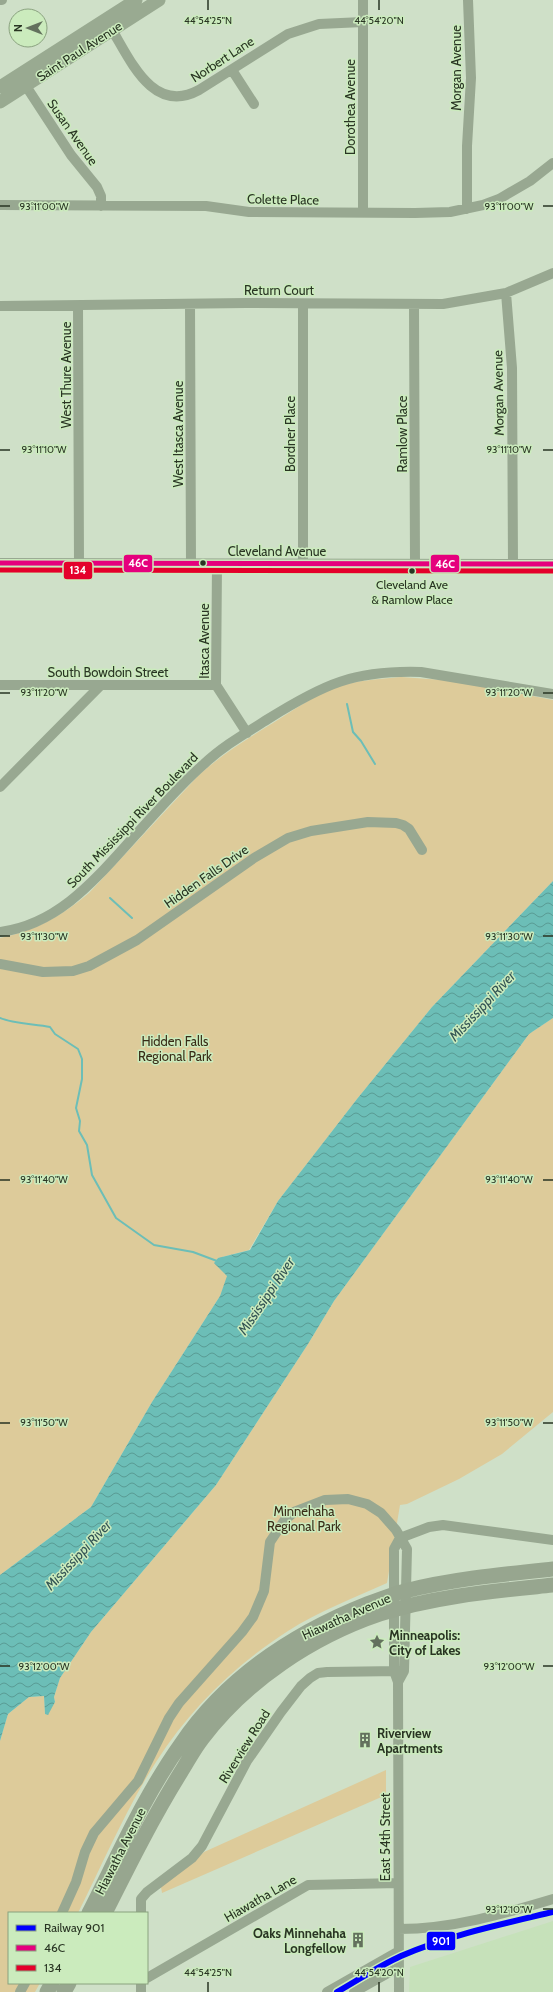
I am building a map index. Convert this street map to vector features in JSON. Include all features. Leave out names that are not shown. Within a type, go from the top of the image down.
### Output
[{"type":"highway","name":"Hiawatha Avenue","points":[[90,1912],[161,1773],[181,1742],[205,1714],[255,1666],[289,1642],[323,1623],[400,1592],[553,1569]]},
{"type":"highway","name":"Hiawatha Avenue","points":[[106,1912],[168,1794],[202,1739],[222,1715],[266,1676],[296,1655],[323,1639],[360,1621],[400,1609],[443,1599],[553,1585]]},
{"type":"main road","name":"Saint Paul Avenue","points":[[109,25],[136,0]]},
{"type":"main road","name":"Saint Paul Avenue","points":[[0,102],[22,80],[109,25],[159,0]]},
{"type":"main road","name":"Saint Paul Avenue","points":[[0,87],[22,80]]},
{"type":"street","name":"Dorothea Avenue","points":[[363,0],[363,213]]},
{"type":"street","name":"Morgan Avenue","points":[[467,209],[467,146],[471,78],[468,0]]},
{"type":"street","name":"Norbert Lane","points":[[109,25],[142,77],[160,93],[176,96],[193,94],[232,70],[274,41],[304,28],[335,22],[363,22]]},
{"type":"street","points":[[232,70],[254,104]]},
{"type":"street","name":"Susan Avenue","points":[[22,80],[71,155],[96,187],[101,196],[101,206]]},
{"type":"street","name":"Colette Place","points":[[0,205],[206,206],[249,212],[432,213],[467,209],[499,199],[516,191],[553,163]]},
{"type":"street","name":"Return Court","points":[[0,306],[414,304],[465,301],[506,293],[553,273]]},
{"type":"street","name":"Morgan Avenue","points":[[506,293],[512,375],[513,564]]},
{"type":"street","name":"West Itasca Avenue","points":[[190,304],[191,564]]},
{"type":"street","name":"Bordner Place","points":[[303,304],[303,564]]},
{"type":"street","name":"Ramlow Place","points":[[414,304],[415,564]]},
{"type":"street","name":"West Thure Avenue","points":[[78,306],[79,564]]},
{"type":"street","name":"Cleveland Avenue","points":[[0,563],[553,564]]},
{"type":"street","name":"Itasca Avenue","points":[[217,564],[216,685],[246,733]]},
{"type":"street","name":"South Mississippi River Boulevard","points":[[0,932],[24,927],[73,900],[90,885],[190,777],[220,751],[246,733],[323,687],[353,678],[381,673],[421,672],[553,694]]},
{"type":"street","name":"South Bowdoin Street","points":[[0,685],[216,685]]},
{"type":"street","points":[[0,787],[101,685]]},
{"type":"street","name":"Hidden Falls Drive","points":[[0,964],[43,972],[73,971],[89,966],[137,940],[254,858],[288,838],[311,831],[368,822],[396,823],[409,829],[422,850]]},
{"type":"street","points":[[62,1912],[76,1882],[94,1833],[138,1781],[169,1718],[179,1703],[242,1632],[253,1616],[264,1591],[270,1542],[284,1521],[294,1512],[325,1500],[348,1499],[367,1504],[381,1513],[396,1530],[400,1538],[429,1527],[443,1525],[553,1540]]},
{"type":"street","name":"East 54th Street","points":[[399,1992],[400,1929],[398,1883],[398,1682],[400,1592],[394,1549],[400,1538]]},
{"type":"street","name":"Riverview Road","points":[[141,1912],[141,1899],[147,1892],[192,1858],[202,1846],[247,1761],[301,1686],[310,1678],[328,1672],[399,1671]]},
{"type":"street","name":"Hiawatha Lane","points":[[148,1977],[308,1885],[398,1883]]},
{"type":"street","points":[[400,1929],[481,1919],[553,1899]]},
{"type":"street","points":[[327,1992],[399,1951]]},
{"type":"street","points":[[354,1992],[400,1967]]},
{"type":"shaded area","points":[[553,1921],[553,1992],[409,1992],[410,1967]]},
{"type":"green space","name":"Hidden Falls Regional Park","points":[[401,677],[456,681],[553,700],[553,881],[432,1007],[357,1099],[278,1201],[249,1250],[218,1258],[214,1263],[228,1276],[220,1296],[152,1402],[91,1507],[0,1575],[0,938],[25,931],[48,922],[69,909],[89,893],[198,776],[244,741],[304,703],[329,690],[361,681]]},
{"type":"green space","name":"Minnehaha Regional Park","points":[[553,1018],[553,1412],[502,1454],[459,1479],[407,1504],[400,1505],[387,1583],[324,1611],[288,1631],[250,1658],[215,1689],[184,1724],[156,1762],[125,1817],[78,1912],[8,1912],[8,1984],[39,1984],[35,1992],[0,1992],[0,1741],[8,1714],[29,1697],[44,1696],[45,1714],[55,1702],[54,1697],[60,1678],[91,1632],[216,1485],[308,1344],[334,1301],[529,1034]]},
{"type":"green space","points":[[386,1770],[386,1795],[162,1893],[161,1887],[204,1852]]},
{"type":"water","name":"Mississippi River","points":[[553,881],[553,1018],[529,1034],[334,1301],[308,1344],[216,1485],[91,1632],[60,1678],[54,1697],[55,1702],[48,1715],[45,1714],[44,1696],[29,1697],[8,1714],[0,1741],[0,1575],[91,1507],[152,1402],[220,1296],[227,1276],[214,1263],[218,1258],[250,1250],[278,1201],[357,1099],[432,1007]]},
{"type":"waterway","points":[[347,704],[353,732],[361,741],[375,764]]},
{"type":"waterway","points":[[110,898],[132,918]]},
{"type":"waterway","points":[[0,1018],[18,1023],[50,1027],[55,1034],[78,1049],[82,1059],[82,1079],[76,1108],[80,1121],[79,1131],[87,1145],[92,1175],[116,1218],[154,1245],[193,1252],[217,1261]]},
{"type":"rail line","name":"901","points":[[337,1992],[385,1964],[419,1949],[476,1931],[553,1912]]},
{"type":"transit line","name":"46C","points":[[0,563],[553,564]]},
{"type":"transit line","name":"134","points":[[0,570],[553,571]]},
{"type":"place","name":"Cleveland Ave & Ramlow Place","points":[[412,571]]},
{"type":"place","name":"Minneapolis: City of Lakes","points":[[377,1642]]},
{"type":"place","name":"Riverview Apartments","points":[[365,1740]]},
{"type":"place","name":"Oaks Minnehaha Longfellow","points":[[358,1940]]}]
